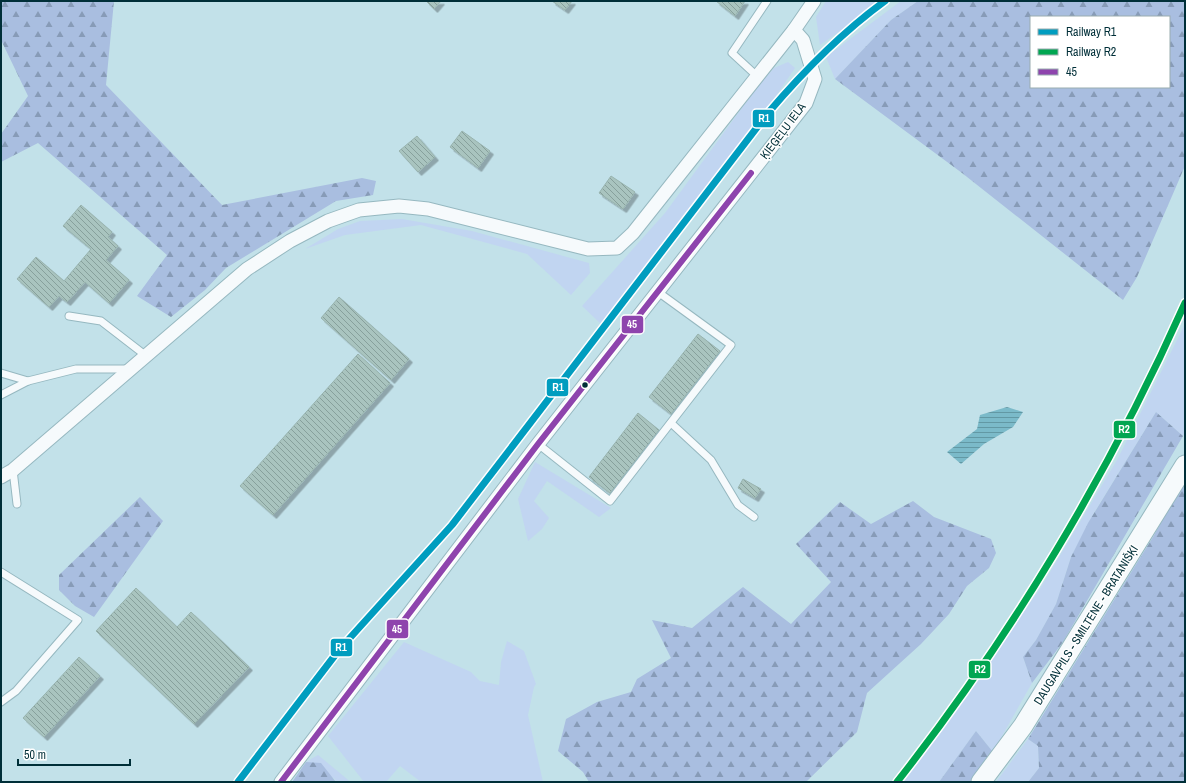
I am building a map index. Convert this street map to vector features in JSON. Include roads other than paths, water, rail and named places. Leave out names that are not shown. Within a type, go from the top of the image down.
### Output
[{"type":"main road","name":"DAUGAVPILS - SMILTENE - BRATANIŠĶI","points":[[981,782],[1023,726],[1185,465]]},
{"type":"street","points":[[1,477],[13,470],[145,355],[247,269],[290,241],[328,221],[359,210],[399,206],[428,209],[588,248],[617,248],[633,233],[758,77],[814,1]]},
{"type":"street","name":"ĶIEĢEĻU IELA","points":[[281,782],[538,444],[806,103],[815,79],[803,40],[794,30]]},
{"type":"lane","points":[[758,77],[732,53],[768,1]]},
{"type":"lane","points":[[538,444],[610,501],[731,345],[658,292]]},
{"type":"lane","points":[[69,316],[101,321],[145,355]]},
{"type":"lane","points":[[1,395],[28,381],[76,369],[129,369]]},
{"type":"lane","points":[[1,373],[28,381]]},
{"type":"lane","points":[[671,423],[711,460],[738,504],[754,517]]},
{"type":"lane","points":[[13,470],[17,504]]},
{"type":"lane","points":[[1,572],[78,620],[16,691],[1,702]]},
{"type":"rail line","name":"R1","points":[[238,782],[339,650],[452,525],[768,113],[823,54],[853,26],[885,1]]},
{"type":"rail line","name":"R2","points":[[897,782],[980,670],[1056,552],[1124,429],[1156,366],[1185,303]]}]
